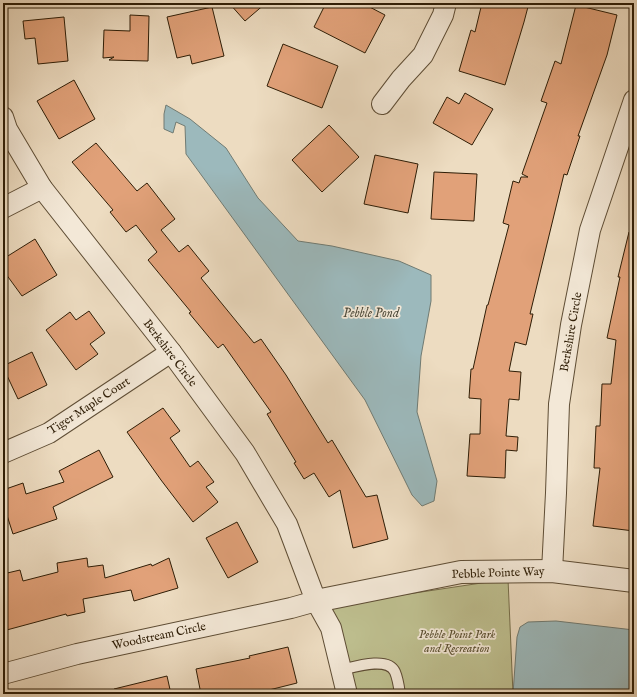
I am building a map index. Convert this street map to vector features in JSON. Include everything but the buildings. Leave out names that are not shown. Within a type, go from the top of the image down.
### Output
[{"type":"street","points":[[382,104],[401,79],[423,55],[443,15],[446,3]]},
{"type":"street","name":"Berkshire Circle","points":[[552,571],[559,404],[571,325],[590,230],[634,100]]},
{"type":"street","name":"Berkshire Circle","points":[[3,117],[7,129],[42,188],[171,352],[245,453],[283,517],[316,601],[331,628],[347,694]]},
{"type":"street","points":[[3,208],[42,188]]},
{"type":"street","name":"Tiger Maple Court","points":[[3,453],[49,433],[171,352]]},
{"type":"street","name":"Pebble Pointe Way","points":[[316,601],[461,572],[552,571],[634,581]]},
{"type":"street","name":"Woodstream Circle","points":[[3,674],[77,654],[291,608],[316,601]]},
{"type":"lane","points":[[341,670],[374,663],[390,667],[395,671],[400,694]]},
{"type":"green space","name":"Pebble Point Park and Recreation","points":[[508,579],[513,694],[353,694],[328,606]]},
{"type":"water","name":"Pebble Pond","points":[[166,105],[190,119],[226,148],[258,198],[298,241],[332,246],[399,261],[431,275],[431,301],[421,356],[417,412],[437,481],[434,501],[422,506],[412,495],[365,400],[186,154],[185,126],[176,122],[173,133],[164,129],[164,114]]},
{"type":"water","points":[[556,621],[634,630],[634,694],[513,694],[517,637],[520,627],[528,622]]}]
